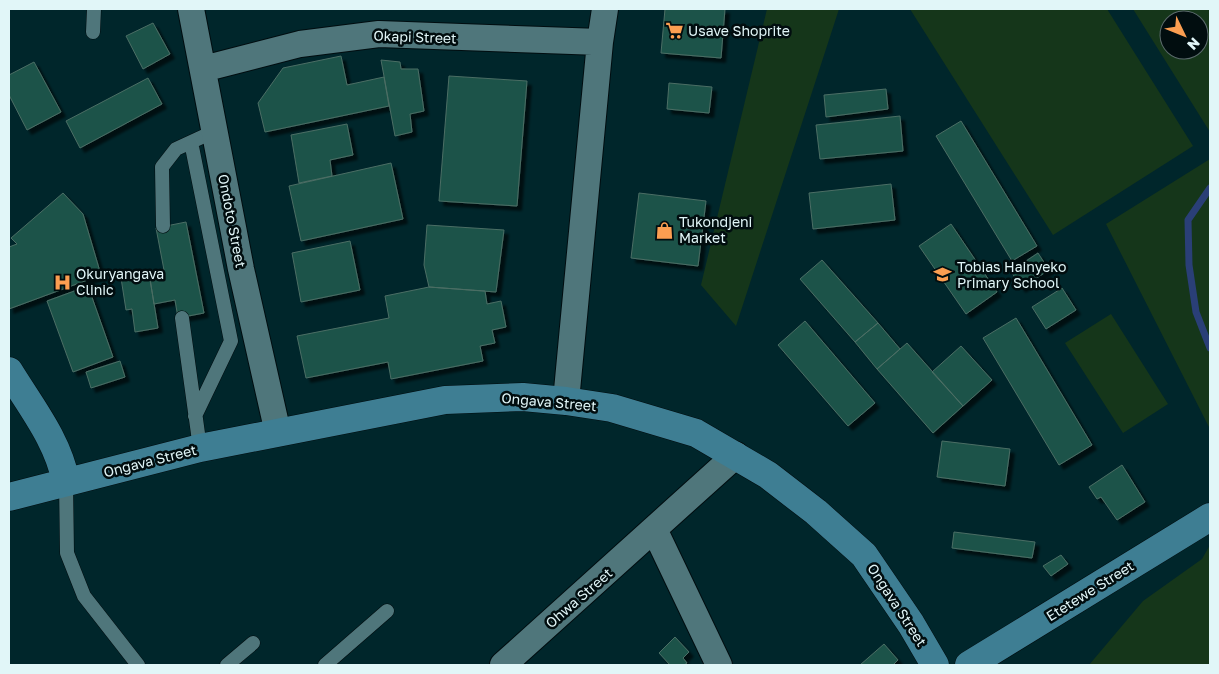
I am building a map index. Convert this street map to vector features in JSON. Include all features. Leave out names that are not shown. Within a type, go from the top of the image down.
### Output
[{"type":"street","name":"Ondoto Street","points":[[191,9],[215,131],[230,272],[278,433]]},
{"type":"street","points":[[566,400],[600,42],[606,9]]},
{"type":"street","name":"Okapi Street","points":[[203,68],[300,44],[379,34],[600,42]]},
{"type":"street","points":[[9,371],[50,436],[62,464],[66,482]]},
{"type":"street","name":"Ongava Street","points":[[9,497],[200,448],[445,400],[497,396],[566,400],[612,408],[696,433],[768,475],[816,512],[864,555],[907,616],[935,665]]},
{"type":"street","name":"Ohwa Street","points":[[503,665],[654,531],[736,455]]},
{"type":"street","name":"Etetewe Street","points":[[969,665],[1210,517]]},
{"type":"street","points":[[654,531],[719,665]]},
{"type":"lane","points":[[94,9],[94,32]]},
{"type":"lane","points":[[163,226],[162,167],[176,149],[215,131]]},
{"type":"lane","points":[[192,142],[230,272],[231,341],[195,416]]},
{"type":"lane","points":[[182,318],[200,448]]},
{"type":"lane","points":[[66,482],[67,553],[84,596],[138,665]]},
{"type":"lane","points":[[325,665],[387,611]]},
{"type":"lane","points":[[227,665],[253,643]]},
{"type":"green space","points":[[767,9],[839,9],[736,326],[701,285]]},
{"type":"green space","points":[[910,9],[1107,9],[1193,146],[1053,235]]},
{"type":"green space","points":[[1133,9],[1210,9],[1210,132],[1165,60],[1209,60],[1209,10],[1159,10],[1159,51]]},
{"type":"green space","points":[[1210,159],[1210,429],[1106,224]]},
{"type":"green space","points":[[1111,314],[1168,404],[1123,433],[1065,343]]},
{"type":"green space","points":[[1210,545],[1210,665],[1089,665],[1143,601],[1202,559]]},
{"type":"building","points":[[665,9],[725,9],[721,58],[661,53]]},
{"type":"building","points":[[153,23],[170,54],[143,69],[126,36]]},
{"type":"building","points":[[341,56],[347,85],[384,77],[389,106],[265,132],[258,103],[283,68]]},
{"type":"building","points":[[381,60],[400,62],[401,69],[418,69],[424,111],[410,114],[412,132],[395,136]]},
{"type":"building","points":[[34,62],[61,112],[27,130],[9,95],[9,75]]},
{"type":"building","points":[[449,76],[527,81],[517,206],[439,201]]},
{"type":"building","points":[[148,78],[162,104],[80,148],[66,121]]},
{"type":"building","points":[[669,83],[712,87],[709,113],[667,109]]},
{"type":"building","points":[[886,89],[888,109],[826,117],[824,95]]},
{"type":"building","points":[[900,116],[903,151],[820,159],[816,125]]},
{"type":"building","points":[[961,121],[1037,246],[1012,261],[936,136]]},
{"type":"building","points":[[347,124],[353,155],[330,160],[332,176],[299,183],[291,135]]},
{"type":"building","points":[[391,163],[403,219],[301,241],[289,186]]},
{"type":"building","points":[[891,184],[895,220],[813,229],[809,193]]},
{"type":"building","points":[[63,193],[83,214],[101,275],[9,309],[9,247],[17,244],[11,238]]},
{"type":"building","points":[[639,193],[706,201],[698,266],[631,258]]},
{"type":"building","points":[[186,222],[204,313],[178,318],[175,300],[154,304],[149,273],[164,270],[156,228]]},
{"type":"building","points":[[951,224],[997,292],[966,314],[919,246]]},
{"type":"building","points":[[427,225],[504,230],[496,292],[429,287],[424,265]]},
{"type":"building","points":[[350,241],[360,290],[301,302],[292,253]]},
{"type":"building","points":[[1038,253],[1049,270],[1021,288],[1011,271]]},
{"type":"building","points":[[822,260],[878,323],[855,342],[800,279]]},
{"type":"building","points":[[149,273],[158,328],[135,332],[132,309],[126,310],[121,278]]},
{"type":"building","points":[[88,286],[113,357],[73,372],[47,301]]},
{"type":"building","points":[[429,287],[485,291],[487,304],[501,301],[506,327],[492,330],[495,343],[480,346],[483,361],[391,379],[388,362],[306,378],[297,336],[389,318],[385,296]]},
{"type":"building","points":[[1062,288],[1076,310],[1046,329],[1032,307]]},
{"type":"building","points":[[1016,318],[1092,445],[1059,465],[983,338]]},
{"type":"building","points":[[805,321],[875,403],[848,426],[778,345]]},
{"type":"building","points":[[878,323],[900,349],[877,369],[855,342]]},
{"type":"building","points":[[907,343],[963,406],[933,433],[877,369]]},
{"type":"building","points":[[961,346],[992,380],[963,406],[932,372]]},
{"type":"building","points":[[120,361],[125,377],[91,388],[86,372]]},
{"type":"building","points":[[942,441],[1010,449],[1005,486],[937,477]]},
{"type":"building","points":[[1122,465],[1145,502],[1117,520],[1101,497],[1097,499],[1089,487]]},
{"type":"building","points":[[954,532],[1035,542],[1032,558],[952,548]]},
{"type":"building","points":[[1061,555],[1068,564],[1051,576],[1043,566]]},
{"type":"building","points":[[675,637],[689,652],[683,658],[687,663],[684,665],[670,665],[659,653]]},
{"type":"building","points":[[884,644],[898,660],[893,665],[860,665]]},
{"type":"waterway","points":[[1210,188],[1188,220],[1189,265],[1196,312],[1210,348]]},
{"type":"place","name":"Usave Shoprite","points":[[674,31]]},
{"type":"place","name":"Tukondjeni Market","points":[[665,230]]},
{"type":"place","name":"Tobias Hainyeko Primary School","points":[[943,275]]},
{"type":"place","name":"Okuryangava Clinic","points":[[62,282]]}]
